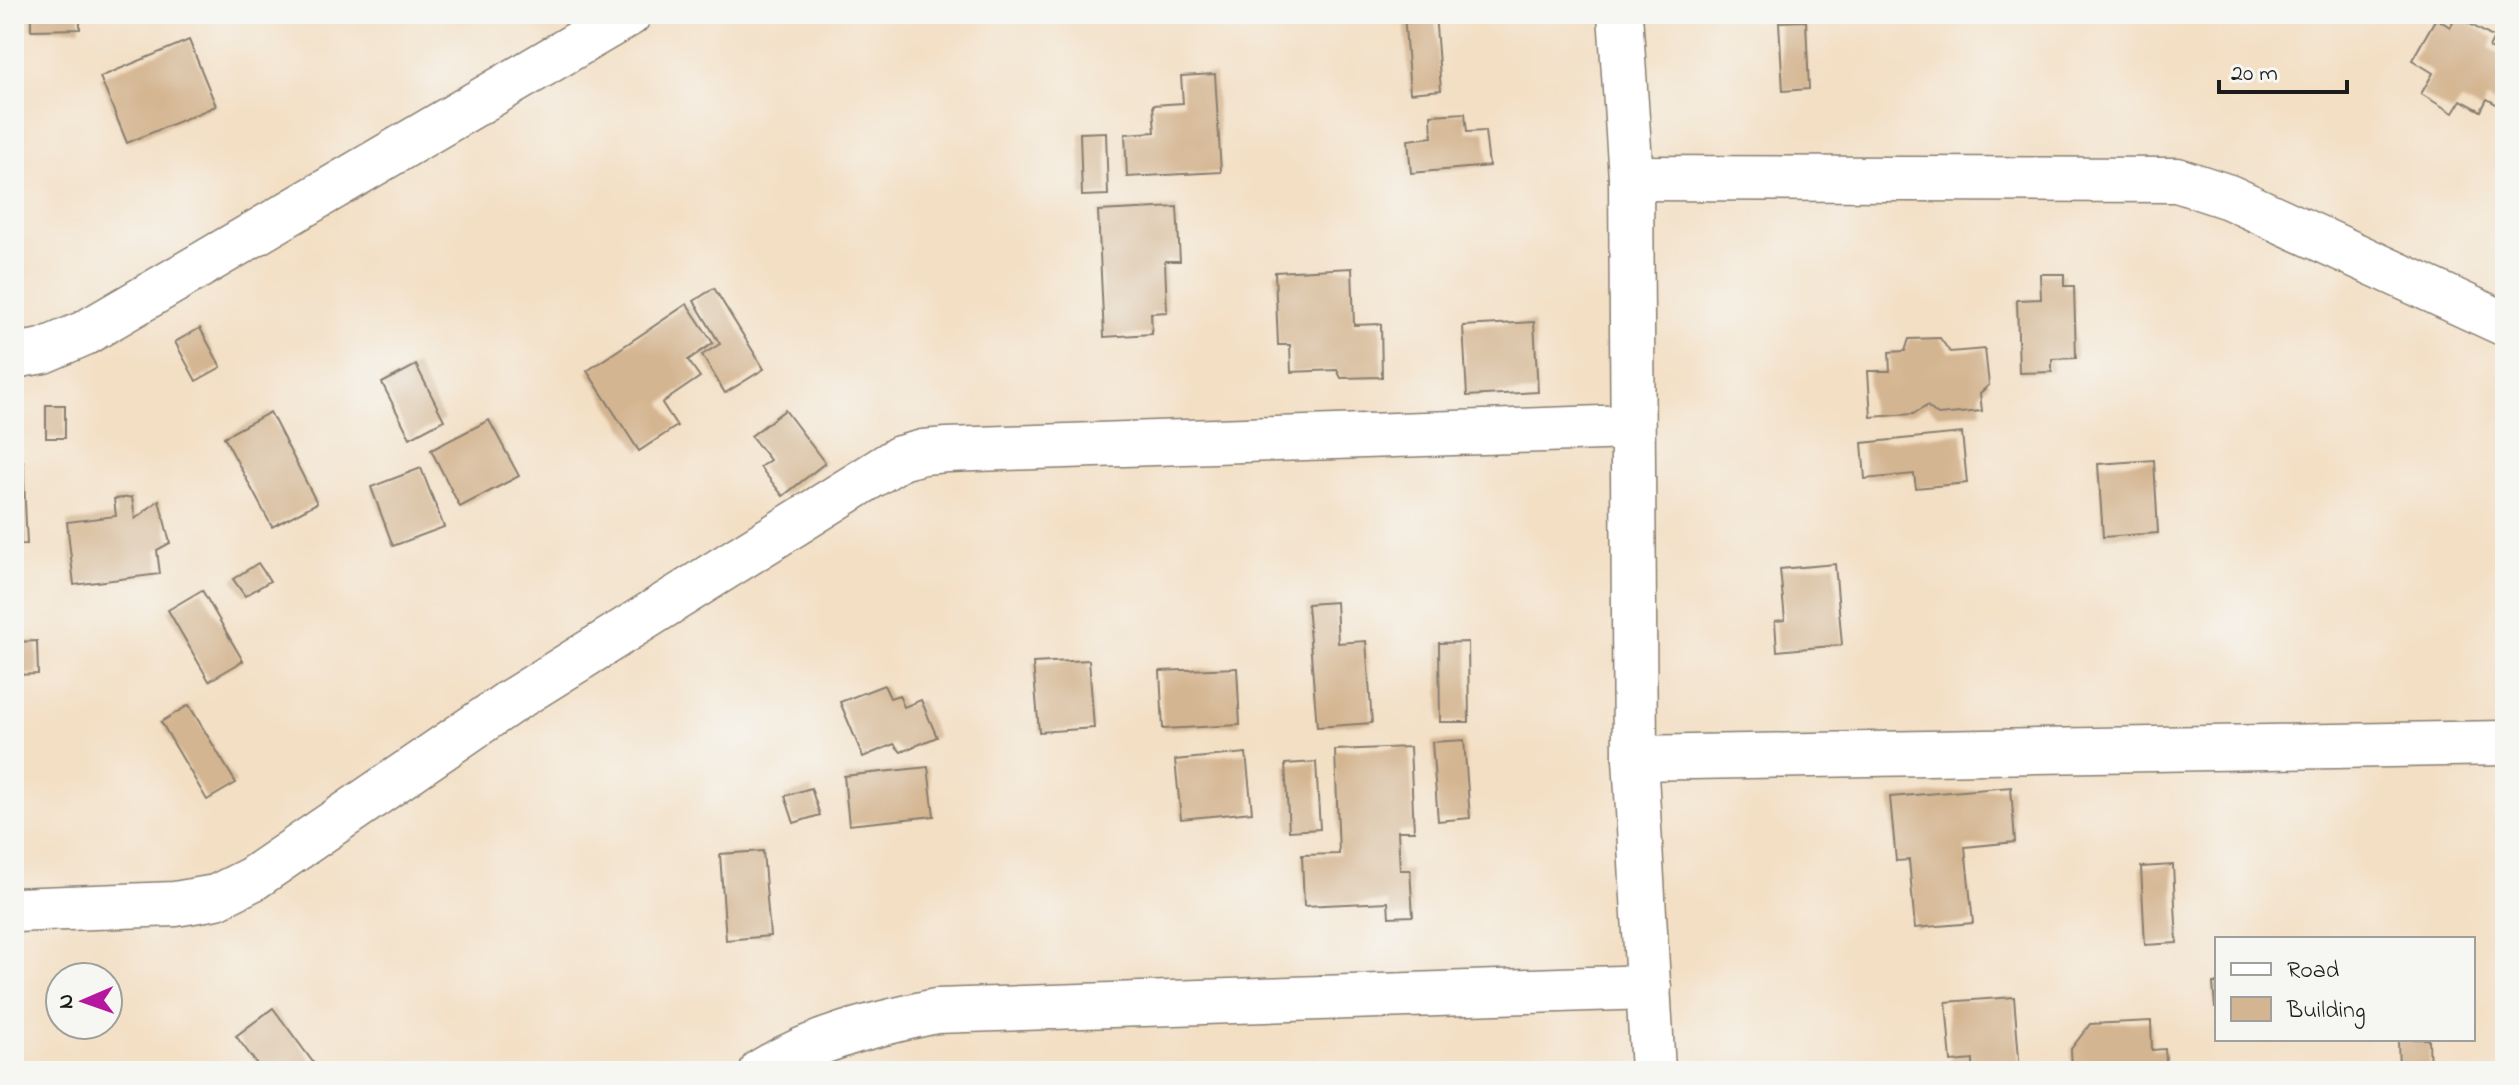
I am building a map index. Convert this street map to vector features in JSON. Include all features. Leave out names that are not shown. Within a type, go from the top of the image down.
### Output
[{"type":"street","points":[[14,356],[43,351],[85,333],[629,14]]},
{"type":"street","points":[[1620,14],[1631,178],[1635,758],[1653,1071]]},
{"type":"street","points":[[1631,178],[2177,180],[2229,197],[2505,324]]},
{"type":"street","points":[[14,910],[175,904],[216,897],[252,879],[510,702],[900,458],[947,450],[1631,427]]},
{"type":"street","points":[[1635,758],[2505,743]]},
{"type":"street","points":[[762,1071],[790,1054],[827,1040],[871,1025],[936,1011],[1649,987]]},
{"type":"building","points":[[31,14],[80,14],[80,29],[31,30]]},
{"type":"building","points":[[1404,14],[1435,14],[1441,90],[1410,93]]},
{"type":"building","points":[[2456,16],[2494,38],[2489,48],[2505,57],[2505,109],[2487,99],[2481,111],[2461,100],[2453,113],[2421,94],[2433,73],[2412,60],[2436,18],[2450,27]]},
{"type":"building","points":[[1806,21],[1809,89],[1783,91],[1779,22]]},
{"type":"building","points":[[189,40],[216,106],[127,143],[100,77]]},
{"type":"building","points":[[1215,74],[1221,172],[1127,177],[1125,134],[1155,132],[1153,105],[1183,103],[1181,76]]},
{"type":"building","points":[[1465,113],[1467,132],[1485,131],[1489,166],[1411,173],[1408,140],[1432,137],[1431,115]]},
{"type":"building","points":[[1106,132],[1108,195],[1082,196],[1080,133]]},
{"type":"building","points":[[1177,207],[1180,261],[1165,261],[1167,312],[1151,313],[1152,334],[1104,337],[1098,211]]},
{"type":"building","points":[[1352,268],[1354,325],[1381,324],[1382,377],[1341,378],[1337,370],[1291,372],[1290,345],[1278,345],[1275,272]]},
{"type":"building","points":[[2040,274],[2064,274],[2064,286],[2074,286],[2076,358],[2052,359],[2052,372],[2019,373],[2017,300],[2041,299]]},
{"type":"building","points":[[714,288],[764,369],[725,393],[702,355],[720,344],[694,301]]},
{"type":"building","points":[[687,304],[713,343],[688,360],[700,377],[662,403],[677,426],[639,451],[587,371]]},
{"type":"building","points":[[1534,322],[1538,392],[1467,396],[1463,326]]},
{"type":"building","points":[[200,328],[221,367],[196,381],[175,342]]},
{"type":"building","points":[[1940,338],[1950,352],[1985,349],[1989,385],[1980,393],[1982,411],[1938,415],[1927,406],[1913,414],[1871,417],[1868,371],[1890,371],[1889,352],[1905,351],[1909,339]]},
{"type":"building","points":[[416,365],[444,420],[410,438],[382,383]]},
{"type":"building","points":[[46,405],[65,405],[65,438],[46,438]]},
{"type":"building","points":[[785,410],[825,463],[783,496],[760,467],[770,460],[751,436]]},
{"type":"building","points":[[270,412],[317,503],[272,527],[224,437]]},
{"type":"building","points":[[489,420],[519,476],[460,507],[431,450]]},
{"type":"building","points":[[1962,433],[1967,483],[1916,488],[1914,474],[1865,479],[1862,443]]},
{"type":"building","points":[[2154,460],[2158,533],[2103,537],[2098,464]]},
{"type":"building","points":[[23,461],[27,544],[14,545],[14,462]]},
{"type":"building","points":[[421,468],[444,527],[393,546],[371,487]]},
{"type":"building","points":[[132,497],[135,519],[159,500],[170,543],[157,550],[160,574],[74,585],[67,522],[116,516],[114,499]]},
{"type":"building","points":[[258,563],[270,581],[245,596],[233,579]]},
{"type":"building","points":[[1835,564],[1842,645],[1777,651],[1775,621],[1785,620],[1780,569]]},
{"type":"building","points":[[202,590],[243,661],[209,681],[168,610]]},
{"type":"building","points":[[1336,602],[1338,643],[1366,641],[1372,723],[1317,727],[1307,604]]},
{"type":"building","points":[[37,641],[38,674],[14,675],[14,642]]},
{"type":"building","points":[[1468,642],[1469,722],[1440,722],[1439,643]]},
{"type":"building","points":[[1089,660],[1094,728],[1039,732],[1033,663]]},
{"type":"building","points":[[1237,668],[1240,725],[1163,729],[1160,671]]},
{"type":"building","points":[[884,685],[890,698],[899,695],[904,707],[921,700],[937,737],[901,752],[894,744],[863,757],[840,702]]},
{"type":"building","points":[[189,705],[236,783],[207,800],[161,722]]},
{"type":"building","points":[[1464,740],[1470,818],[1438,821],[1432,742]]},
{"type":"building","points":[[1410,747],[1414,831],[1398,831],[1400,870],[1410,870],[1413,916],[1389,917],[1388,902],[1304,906],[1302,855],[1339,854],[1335,750]]},
{"type":"building","points":[[1246,753],[1252,812],[1181,819],[1175,760]]},
{"type":"building","points":[[1316,762],[1320,829],[1289,831],[1285,764]]},
{"type":"building","points":[[928,767],[934,816],[849,825],[844,776]]},
{"type":"building","points":[[2011,787],[2015,842],[1965,847],[1973,923],[1915,928],[1909,860],[1896,861],[1890,797]]},
{"type":"building","points":[[811,788],[820,815],[794,823],[785,796]]},
{"type":"building","points":[[763,851],[770,936],[726,940],[720,854]]},
{"type":"building","points":[[2173,865],[2177,943],[2145,945],[2141,867]]},
{"type":"building","points":[[2014,997],[2020,1071],[1973,1071],[1973,1060],[1951,1062],[1946,1002]]},
{"type":"building","points":[[273,1008],[318,1069],[262,1071],[236,1036]]},
{"type":"building","points":[[2151,1021],[2152,1050],[2165,1049],[2167,1071],[2072,1069],[2071,1049],[2090,1024]]},
{"type":"building","points":[[2398,1041],[2429,1041],[2430,1071],[2399,1071]]}]
